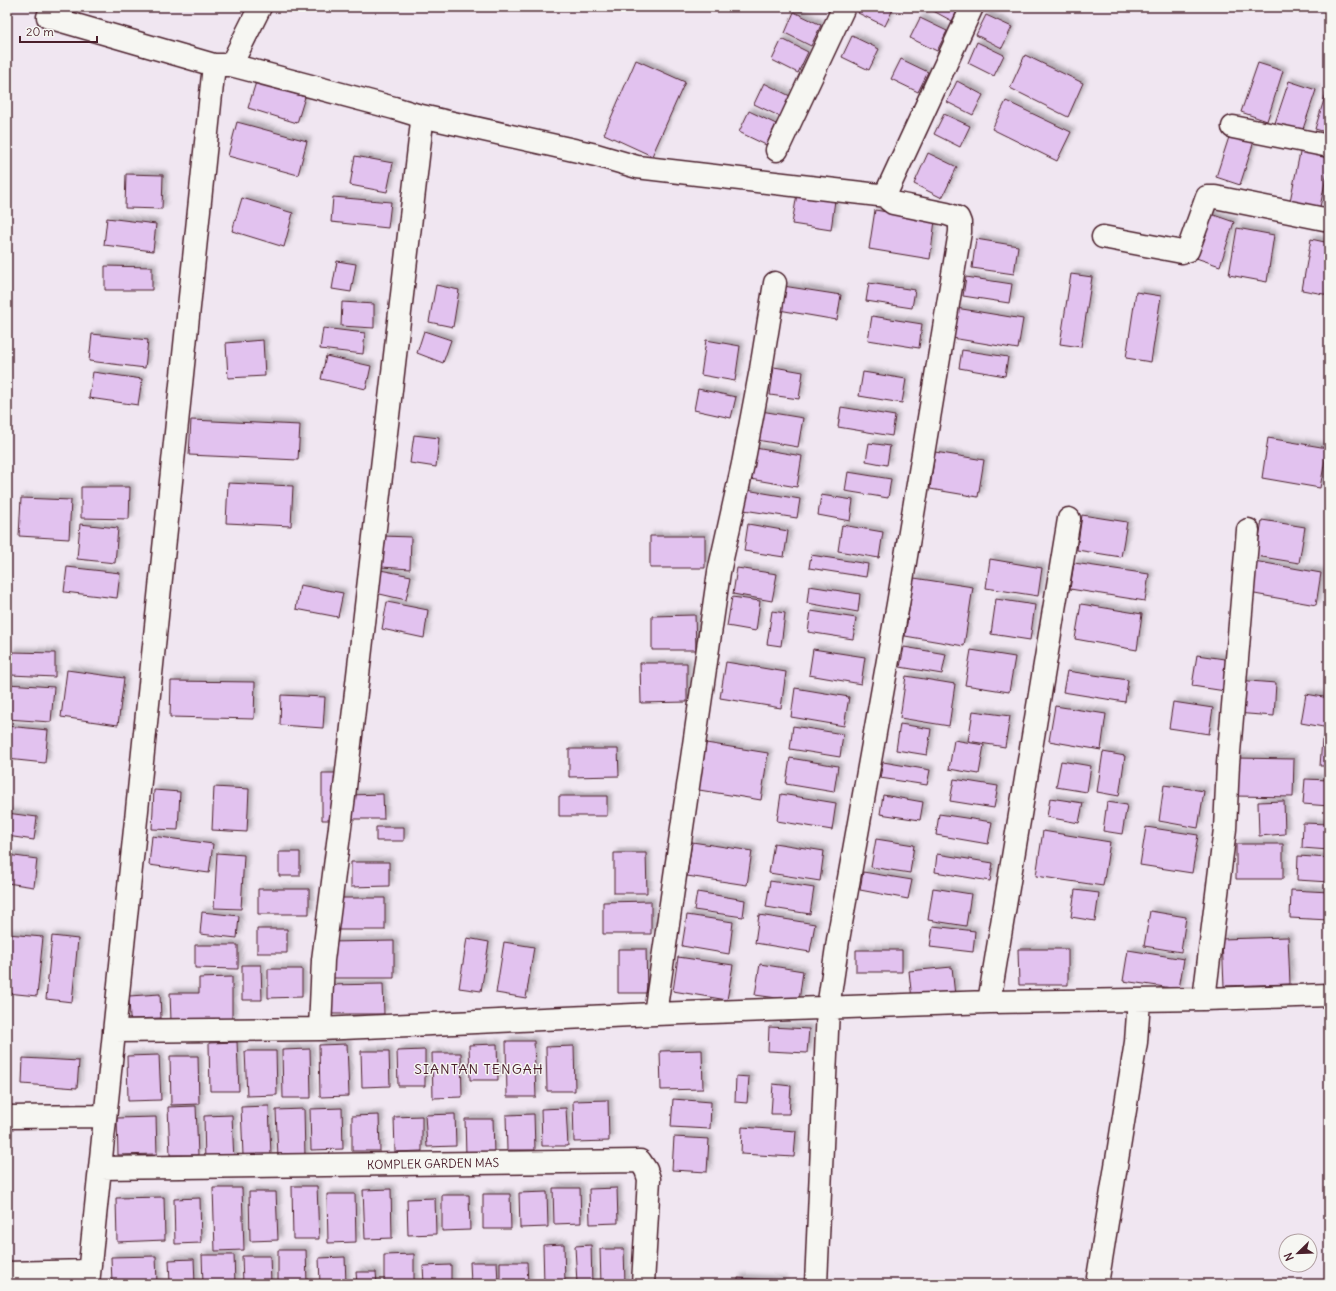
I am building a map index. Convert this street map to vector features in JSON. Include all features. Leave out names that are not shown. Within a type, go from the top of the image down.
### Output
[{"type":"street","points":[[52,7],[48,17],[223,65],[417,115],[596,155],[637,167],[886,196],[893,203],[947,214],[958,218],[960,223],[960,232],[899,597],[839,933],[828,1008],[816,1284]]},
{"type":"street","points":[[7,1273],[89,1278],[114,1031],[223,65],[260,7]]},
{"type":"street","points":[[777,150],[844,7]]},
{"type":"street","points":[[886,196],[972,7]]},
{"type":"street","points":[[320,1029],[323,960],[344,796],[421,132],[422,122],[417,115]]},
{"type":"street","points":[[1233,127],[1329,146]]},
{"type":"street","points":[[1103,237],[1182,252],[1188,250],[1207,198],[1210,197],[1329,220]]},
{"type":"street","points":[[655,1014],[719,572],[743,464],[775,283]]},
{"type":"street","points":[[989,1002],[1069,519]]},
{"type":"street","points":[[1204,999],[1225,830],[1228,764],[1248,530]]},
{"type":"street","points":[[114,1031],[320,1029],[655,1014],[989,1002],[1204,999],[1329,995]]},
{"type":"street","points":[[1097,1284],[1136,1042],[1138,1000]]},
{"type":"street","points":[[7,1117],[105,1116]]},
{"type":"street","name":"KOMPLEK GARDEN MAS","points":[[100,1168],[640,1161],[646,1170],[649,1179],[643,1284]]},
{"type":"building","points":[[861,7],[894,7],[885,26],[858,13]]},
{"type":"building","points":[[926,7],[959,7],[952,21]]},
{"type":"building","points":[[794,12],[821,25],[811,46],[785,33]]},
{"type":"building","points":[[986,15],[1012,27],[1002,48],[976,35]]},
{"type":"building","points":[[920,18],[947,31],[937,51],[910,38]]},
{"type":"building","points":[[852,36],[879,49],[869,70],[842,57]]},
{"type":"building","points":[[782,39],[808,52],[798,73],[772,60]]},
{"type":"building","points":[[977,42],[1004,55],[994,76],[968,63]]},
{"type":"building","points":[[1025,55],[1083,83],[1068,117],[1010,88]]},
{"type":"building","points":[[901,59],[928,72],[918,92],[891,79]]},
{"type":"building","points":[[636,60],[685,82],[652,156],[604,134]]},
{"type":"building","points":[[1258,63],[1283,71],[1267,121],[1241,112]]},
{"type":"building","points":[[957,81],[983,95],[973,115],[947,102]]},
{"type":"building","points":[[1289,81],[1316,90],[1302,132],[1275,123]]},
{"type":"building","points":[[256,82],[305,97],[297,123],[248,108]]},
{"type":"building","points":[[764,83],[790,96],[781,117],[754,104]]},
{"type":"building","points":[[1327,90],[1329,91],[1329,133],[1315,129]]},
{"type":"building","points":[[1006,101],[1071,132],[1057,161],[992,129]]},
{"type":"building","points":[[749,111],[776,124],[766,145],[739,132]]},
{"type":"building","points":[[944,114],[970,126],[960,147],[934,134]]},
{"type":"building","points":[[237,122],[307,141],[298,175],[228,156]]},
{"type":"building","points":[[1230,134],[1254,141],[1240,185],[1216,177]]},
{"type":"building","points":[[1301,148],[1329,153],[1329,162],[1320,207],[1290,201]]},
{"type":"building","points":[[928,153],[957,167],[942,198],[914,184]]},
{"type":"building","points":[[355,156],[393,163],[387,192],[350,185]]},
{"type":"building","points":[[126,174],[163,175],[162,209],[125,208]]},
{"type":"building","points":[[797,194],[835,200],[831,230],[792,224]]},
{"type":"building","points":[[333,197],[391,202],[388,228],[331,222]]},
{"type":"building","points":[[242,198],[293,213],[284,247],[232,231]]},
{"type":"building","points":[[875,210],[935,220],[930,259],[869,249]]},
{"type":"building","points":[[1208,213],[1234,222],[1220,266],[1193,257]]},
{"type":"building","points":[[107,218],[156,224],[153,251],[104,245]]},
{"type":"building","points":[[1237,228],[1274,235],[1267,282],[1229,275]]},
{"type":"building","points":[[976,239],[1018,246],[1014,274],[972,268]]},
{"type":"building","points":[[1311,239],[1329,243],[1329,295],[1302,290]]},
{"type":"building","points":[[337,261],[356,264],[351,292],[332,289]]},
{"type":"building","points":[[105,266],[152,267],[152,290],[105,290]]},
{"type":"building","points":[[1071,274],[1092,277],[1081,347],[1060,344]]},
{"type":"building","points":[[966,277],[1012,284],[1009,303],[963,296]]},
{"type":"building","points":[[869,283],[915,290],[912,308],[866,301]]},
{"type":"building","points":[[436,285],[459,290],[453,327],[429,322]]},
{"type":"building","points":[[783,286],[841,295],[837,320],[779,310]]},
{"type":"building","points":[[1136,292],[1161,296],[1151,362],[1126,358]]},
{"type":"building","points":[[342,302],[374,304],[374,328],[341,326]]},
{"type":"building","points":[[956,308],[1023,319],[1018,349],[952,338]]},
{"type":"building","points":[[872,316],[922,324],[919,348],[868,340]]},
{"type":"building","points":[[323,328],[365,333],[363,354],[320,349]]},
{"type":"building","points":[[424,331],[451,340],[443,363],[417,353]]},
{"type":"building","points":[[92,334],[148,340],[145,368],[89,361]]},
{"type":"building","points":[[263,340],[265,376],[228,378],[226,343]]},
{"type":"building","points":[[706,340],[740,346],[735,381],[701,375]]},
{"type":"building","points":[[962,350],[1008,357],[1005,376],[959,368]]},
{"type":"building","points":[[326,356],[371,366],[366,389],[321,379]]},
{"type":"building","points":[[774,367],[803,372],[799,399],[770,395]]},
{"type":"building","points":[[93,372],[142,379],[138,405],[89,398]]},
{"type":"building","points":[[863,372],[906,379],[902,403],[859,396]]},
{"type":"building","points":[[698,389],[736,397],[731,418],[694,410]]},
{"type":"building","points":[[841,407],[895,416],[892,436],[838,427]]},
{"type":"building","points":[[761,411],[803,418],[798,447],[757,440]]},
{"type":"building","points":[[191,420],[300,425],[298,460],[189,455]]},
{"type":"building","points":[[414,435],[439,438],[436,467],[410,463]]},
{"type":"building","points":[[1268,438],[1327,448],[1320,488],[1262,478]]},
{"type":"building","points":[[869,443],[890,446],[887,465],[866,461]]},
{"type":"building","points":[[755,448],[802,456],[797,487],[750,479]]},
{"type":"building","points":[[935,452],[984,460],[978,497],[930,489]]},
{"type":"building","points":[[848,472],[891,479],[888,498],[845,491]]},
{"type":"building","points":[[228,483],[293,486],[291,526],[226,523]]},
{"type":"building","points":[[81,487],[130,487],[129,519],[81,518]]},
{"type":"building","points":[[740,489],[800,499],[797,518],[737,509]]},
{"type":"building","points":[[821,495],[853,500],[850,521],[818,515]]},
{"type":"building","points":[[21,498],[71,500],[69,539],[19,536]]},
{"type":"building","points":[[1082,515],[1127,522],[1121,557],[1077,550]]},
{"type":"building","points":[[1262,520],[1305,527],[1299,563],[1256,556]]},
{"type":"building","points":[[80,524],[118,528],[115,563],[77,559]]},
{"type":"building","points":[[748,524],[788,531],[784,557],[744,551]]},
{"type":"building","points":[[842,525],[883,532],[879,558],[838,551]]},
{"type":"building","points":[[383,536],[411,537],[410,569],[382,567]]},
{"type":"building","points":[[650,536],[705,536],[705,568],[650,568]]},
{"type":"building","points":[[811,555],[868,564],[866,577],[809,568]]},
{"type":"building","points":[[990,559],[1042,568],[1038,596],[986,588]]},
{"type":"building","points":[[1254,561],[1321,573],[1316,605],[1249,593]]},
{"type":"building","points":[[1074,563],[1149,574],[1145,601],[1070,589]]},
{"type":"building","points":[[67,567],[120,573],[117,598],[64,592]]},
{"type":"building","points":[[737,568],[777,574],[772,601],[733,594]]},
{"type":"building","points":[[375,569],[411,576],[406,600],[371,592]]},
{"type":"building","points":[[914,578],[973,587],[964,646],[905,636]]},
{"type":"building","points":[[300,585],[343,593],[338,617],[296,609]]},
{"type":"building","points":[[809,586],[860,594],[858,612],[807,603]]},
{"type":"building","points":[[732,597],[760,601],[756,631],[727,626]]},
{"type":"building","points":[[996,599],[1035,605],[1030,640],[991,634]]},
{"type":"building","points":[[387,602],[428,610],[424,638],[382,629]]},
{"type":"building","points":[[1081,604],[1142,614],[1137,650],[1075,639]]},
{"type":"building","points":[[772,611],[785,613],[781,646],[767,644]]},
{"type":"building","points":[[811,611],[856,618],[853,639],[808,632]]},
{"type":"building","points":[[695,615],[696,650],[652,650],[652,616]]},
{"type":"building","points":[[904,647],[946,654],[942,674],[900,667]]},
{"type":"building","points":[[813,649],[865,657],[861,684],[809,675]]},
{"type":"building","points":[[971,650],[1015,657],[1009,692],[965,685]]},
{"type":"building","points":[[12,652],[55,653],[55,677],[11,675]]},
{"type":"building","points":[[1197,655],[1231,660],[1225,691],[1192,686]]},
{"type":"building","points":[[726,662],[786,672],[781,708],[720,698]]},
{"type":"building","points":[[640,663],[687,663],[687,702],[641,703]]},
{"type":"building","points":[[67,670],[124,678],[118,725],[61,717]]},
{"type":"building","points":[[1067,671],[1128,680],[1125,702],[1063,692]]},
{"type":"building","points":[[906,676],[955,684],[949,726],[900,718]]},
{"type":"building","points":[[1236,680],[1276,683],[1274,716],[1235,713]]},
{"type":"building","points":[[171,681],[255,682],[254,719],[170,717]]},
{"type":"building","points":[[7,684],[54,687],[51,722],[7,719]]},
{"type":"building","points":[[795,688],[849,697],[844,726],[791,717]]},
{"type":"building","points":[[1306,694],[1329,698],[1329,728],[1301,723]]},
{"type":"building","points":[[281,695],[325,697],[323,728],[280,725]]},
{"type":"building","points":[[1173,702],[1213,708],[1209,734],[1169,728]]},
{"type":"building","points":[[1055,706],[1106,714],[1101,750],[1049,741]]},
{"type":"building","points":[[973,711],[1010,716],[1005,747],[968,741]]},
{"type":"building","points":[[900,724],[931,729],[927,755],[896,750]]},
{"type":"building","points":[[7,726],[48,730],[45,763],[7,759]]},
{"type":"building","points":[[793,726],[843,734],[840,757],[790,749]]},
{"type":"building","points":[[954,740],[984,745],[979,774],[949,769]]},
{"type":"building","points":[[1322,740],[1329,740],[1329,766],[1320,766]]},
{"type":"building","points":[[706,743],[768,753],[761,800],[699,790]]},
{"type":"building","points":[[569,749],[618,749],[619,776],[569,777]]},
{"type":"building","points":[[1103,752],[1125,756],[1119,796],[1097,792]]},
{"type":"building","points":[[790,758],[838,766],[834,792],[786,784]]},
{"type":"building","points":[[1235,758],[1294,759],[1293,797],[1235,796]]},
{"type":"building","points":[[1061,761],[1091,766],[1087,792],[1056,787]]},
{"type":"building","points":[[883,762],[930,770],[927,785],[880,778]]},
{"type":"building","points":[[322,773],[335,773],[336,820],[322,820]]},
{"type":"building","points":[[954,779],[998,786],[994,808],[950,801]]},
{"type":"building","points":[[1305,779],[1329,780],[1329,806],[1303,804]]},
{"type":"building","points":[[1164,785],[1204,791],[1198,828],[1159,821]]},
{"type":"building","points":[[214,787],[249,789],[247,832],[212,830]]},
{"type":"building","points":[[154,790],[180,792],[178,830],[152,829]]},
{"type":"building","points":[[383,794],[384,819],[350,819],[350,795]]},
{"type":"building","points":[[781,794],[836,803],[832,830],[777,821]]},
{"type":"building","points":[[883,795],[923,802],[920,820],[880,814]]},
{"type":"building","points":[[559,796],[607,796],[607,816],[559,816]]},
{"type":"building","points":[[1050,798],[1083,803],[1079,823],[1047,817]]},
{"type":"building","points":[[1284,801],[1285,834],[1259,836],[1258,802]]},
{"type":"building","points":[[1107,802],[1127,805],[1122,834],[1103,831]]},
{"type":"building","points":[[7,813],[37,817],[34,840],[7,836]]},
{"type":"building","points":[[939,814],[992,822],[988,844],[936,835]]},
{"type":"building","points":[[1303,823],[1329,824],[1329,850],[1302,848]]},
{"type":"building","points":[[376,827],[404,827],[404,841],[376,841]]},
{"type":"building","points":[[1146,827],[1198,835],[1192,873],[1140,865]]},
{"type":"building","points":[[1043,831],[1110,842],[1103,886],[1036,876]]},
{"type":"building","points":[[152,836],[213,844],[209,873],[149,865]]},
{"type":"building","points":[[876,839],[914,845],[910,873],[871,867]]},
{"type":"building","points":[[692,842],[752,851],[747,885],[687,876]]},
{"type":"building","points":[[774,843],[824,851],[820,881],[769,873]]},
{"type":"building","points":[[1236,844],[1283,844],[1283,879],[1236,879]]},
{"type":"building","points":[[279,852],[300,852],[300,876],[279,876]]},
{"type":"building","points":[[217,853],[244,855],[241,909],[214,908]]},
{"type":"building","points":[[614,853],[646,853],[647,893],[614,893]]},
{"type":"building","points":[[937,854],[993,863],[990,881],[935,872]]},
{"type":"building","points":[[7,855],[37,859],[34,887],[7,883]]},
{"type":"building","points":[[1298,856],[1329,858],[1329,882],[1297,880]]},
{"type":"building","points":[[351,862],[389,862],[389,886],[351,887]]},
{"type":"building","points":[[863,872],[912,880],[908,899],[860,890]]},
{"type":"building","points":[[770,881],[814,888],[810,914],[766,907]]},
{"type":"building","points":[[933,888],[971,894],[966,926],[928,920]]},
{"type":"building","points":[[258,889],[309,889],[309,914],[258,914]]},
{"type":"building","points":[[1075,890],[1099,893],[1095,921],[1071,917]]},
{"type":"building","points":[[1291,890],[1329,892],[1329,920],[1290,918]]},
{"type":"building","points":[[697,892],[745,900],[743,917],[694,910]]},
{"type":"building","points":[[334,898],[385,898],[385,930],[334,930]]},
{"type":"building","points":[[651,901],[651,934],[603,934],[603,902]]},
{"type":"building","points":[[1150,911],[1186,917],[1181,952],[1144,946]]},
{"type":"building","points":[[202,912],[239,916],[237,938],[200,934]]},
{"type":"building","points":[[687,915],[733,922],[729,954],[682,946]]},
{"type":"building","points":[[759,915],[815,924],[810,952],[755,943]]},
{"type":"building","points":[[933,926],[975,931],[973,952],[930,947]]},
{"type":"building","points":[[257,929],[287,929],[287,953],[257,953]]},
{"type":"building","points":[[7,934],[43,937],[37,996],[7,993]]},
{"type":"building","points":[[52,936],[78,939],[72,1002],[46,999]]},
{"type":"building","points":[[1288,937],[1290,984],[1224,986],[1222,939]]},
{"type":"building","points":[[467,938],[489,942],[481,991],[459,988]]},
{"type":"building","points":[[394,941],[394,978],[328,978],[328,942]]},
{"type":"building","points":[[504,942],[534,947],[526,998],[496,993]]},
{"type":"building","points":[[195,945],[238,945],[238,969],[195,968]]},
{"type":"building","points":[[618,949],[646,949],[647,993],[618,993]]},
{"type":"building","points":[[1018,949],[1068,949],[1068,985],[1019,985]]},
{"type":"building","points":[[856,950],[902,950],[902,972],[856,972]]},
{"type":"building","points":[[1128,950],[1184,959],[1179,989],[1123,981]]},
{"type":"building","points":[[678,957],[733,965],[727,1000],[673,991]]},
{"type":"building","points":[[760,964],[803,971],[799,1001],[755,995]]},
{"type":"building","points":[[242,965],[261,965],[262,1000],[242,1000]]},
{"type":"building","points":[[952,967],[955,996],[912,1000],[909,971]]},
{"type":"building","points":[[268,969],[302,969],[302,997],[268,998]]},
{"type":"building","points":[[232,977],[232,1021],[171,1021],[170,993],[199,993],[199,978]]},
{"type":"building","points":[[383,984],[384,1014],[327,1014],[327,985]]},
{"type":"building","points":[[160,994],[161,1018],[130,1019],[129,996]]},
{"type":"building","points":[[769,1027],[809,1029],[807,1053],[768,1051]]},
{"type":"building","points":[[506,1041],[534,1041],[536,1097],[507,1097]]},
{"type":"building","points":[[237,1042],[239,1091],[210,1091],[209,1043]]},
{"type":"building","points":[[347,1044],[349,1096],[320,1097],[319,1045]]},
{"type":"building","points":[[497,1044],[498,1080],[470,1080],[469,1045]]},
{"type":"building","points":[[574,1046],[575,1091],[547,1091],[546,1047]]},
{"type":"building","points":[[310,1049],[311,1098],[283,1098],[282,1050]]},
{"type":"building","points":[[425,1050],[425,1086],[398,1086],[397,1051]]},
{"type":"building","points":[[702,1050],[703,1089],[661,1090],[660,1051]]},
{"type":"building","points":[[245,1051],[276,1051],[277,1095],[247,1096]]},
{"type":"building","points":[[361,1051],[389,1051],[390,1086],[362,1087]]},
{"type":"building","points":[[432,1053],[461,1053],[462,1097],[433,1098]]},
{"type":"building","points":[[159,1055],[161,1100],[128,1101],[127,1056]]},
{"type":"building","points":[[170,1056],[198,1056],[199,1104],[171,1105]]},
{"type":"building","points":[[23,1058],[79,1061],[77,1088],[22,1084]]},
{"type":"building","points":[[736,1076],[749,1077],[747,1103],[735,1102]]},
{"type":"building","points":[[773,1084],[791,1086],[789,1114],[771,1114]]},
{"type":"building","points":[[673,1099],[711,1102],[710,1129],[671,1127]]},
{"type":"building","points":[[608,1100],[609,1141],[574,1142],[573,1101]]},
{"type":"building","points":[[196,1106],[198,1155],[170,1155],[168,1107]]},
{"type":"building","points":[[269,1106],[271,1155],[243,1155],[241,1107]]},
{"type":"building","points":[[342,1108],[343,1149],[311,1150],[310,1109]]},
{"type":"building","points":[[566,1108],[568,1146],[542,1146],[541,1109]]},
{"type":"building","points":[[304,1109],[305,1158],[278,1158],[276,1110]]},
{"type":"building","points":[[455,1114],[456,1146],[427,1147],[425,1115]]},
{"type":"building","points":[[534,1114],[535,1150],[507,1150],[506,1115]]},
{"type":"building","points":[[232,1115],[234,1163],[205,1164],[204,1116]]},
{"type":"building","points":[[379,1115],[380,1151],[352,1151],[352,1116]]},
{"type":"building","points":[[422,1116],[422,1151],[395,1152],[394,1117]]},
{"type":"building","points":[[156,1117],[157,1154],[118,1155],[117,1118]]},
{"type":"building","points":[[465,1119],[493,1119],[494,1154],[466,1155]]},
{"type":"building","points":[[742,1127],[796,1131],[794,1157],[741,1154]]},
{"type":"building","points":[[674,1137],[709,1139],[707,1172],[672,1170]]},
{"type":"building","points":[[292,1186],[317,1186],[319,1239],[293,1239]]},
{"type":"building","points":[[213,1188],[242,1188],[244,1250],[215,1251]]},
{"type":"building","points":[[553,1188],[580,1188],[581,1223],[554,1224]]},
{"type":"building","points":[[617,1188],[618,1223],[590,1224],[589,1189]]},
{"type":"building","points":[[391,1189],[392,1238],[365,1239],[363,1190]]},
{"type":"building","points":[[249,1192],[276,1192],[278,1240],[250,1241]]},
{"type":"building","points":[[547,1192],[548,1227],[520,1228],[519,1193]]},
{"type":"building","points":[[327,1194],[355,1194],[356,1242],[328,1243]]},
{"type":"building","points":[[483,1194],[510,1194],[511,1229],[483,1229]]},
{"type":"building","points":[[442,1195],[469,1195],[470,1230],[442,1231]]},
{"type":"building","points":[[164,1197],[165,1240],[117,1242],[116,1198]]},
{"type":"building","points":[[200,1198],[201,1243],[175,1244],[174,1199]]},
{"type":"building","points":[[435,1198],[436,1234],[408,1235],[407,1199]]},
{"type":"building","points":[[564,1244],[565,1284],[544,1284],[543,1245]]},
{"type":"building","points":[[591,1245],[592,1284],[577,1284],[575,1246]]},
{"type":"building","points":[[600,1249],[624,1249],[625,1284],[601,1284]]},
{"type":"building","points":[[278,1250],[306,1250],[307,1284],[278,1284]]},
{"type":"building","points":[[414,1254],[414,1284],[384,1284],[384,1255]]},
{"type":"building","points":[[202,1255],[234,1255],[235,1284],[203,1284]]},
{"type":"building","points":[[156,1256],[157,1284],[112,1284],[111,1257]]},
{"type":"building","points":[[242,1256],[270,1256],[271,1284],[243,1284]]},
{"type":"building","points":[[345,1257],[346,1284],[320,1284],[319,1258]]},
{"type":"building","points":[[194,1259],[195,1284],[170,1284],[169,1260]]},
{"type":"building","points":[[470,1262],[497,1262],[498,1284],[471,1284]]},
{"type":"building","points":[[500,1262],[527,1262],[528,1284],[500,1284]]},
{"type":"building","points":[[451,1265],[451,1284],[424,1284],[423,1266]]},
{"type":"building","points":[[356,1272],[376,1272],[377,1284],[357,1284]]},
{"type":"building","points":[[738,1278],[783,1281],[783,1284],[738,1284]]},
{"type":"building","points":[[65,1279],[65,1284],[31,1284],[31,1280]]},
{"type":"district","name":"SIANTAN TENGAH","points":[[479,1069]]}]
